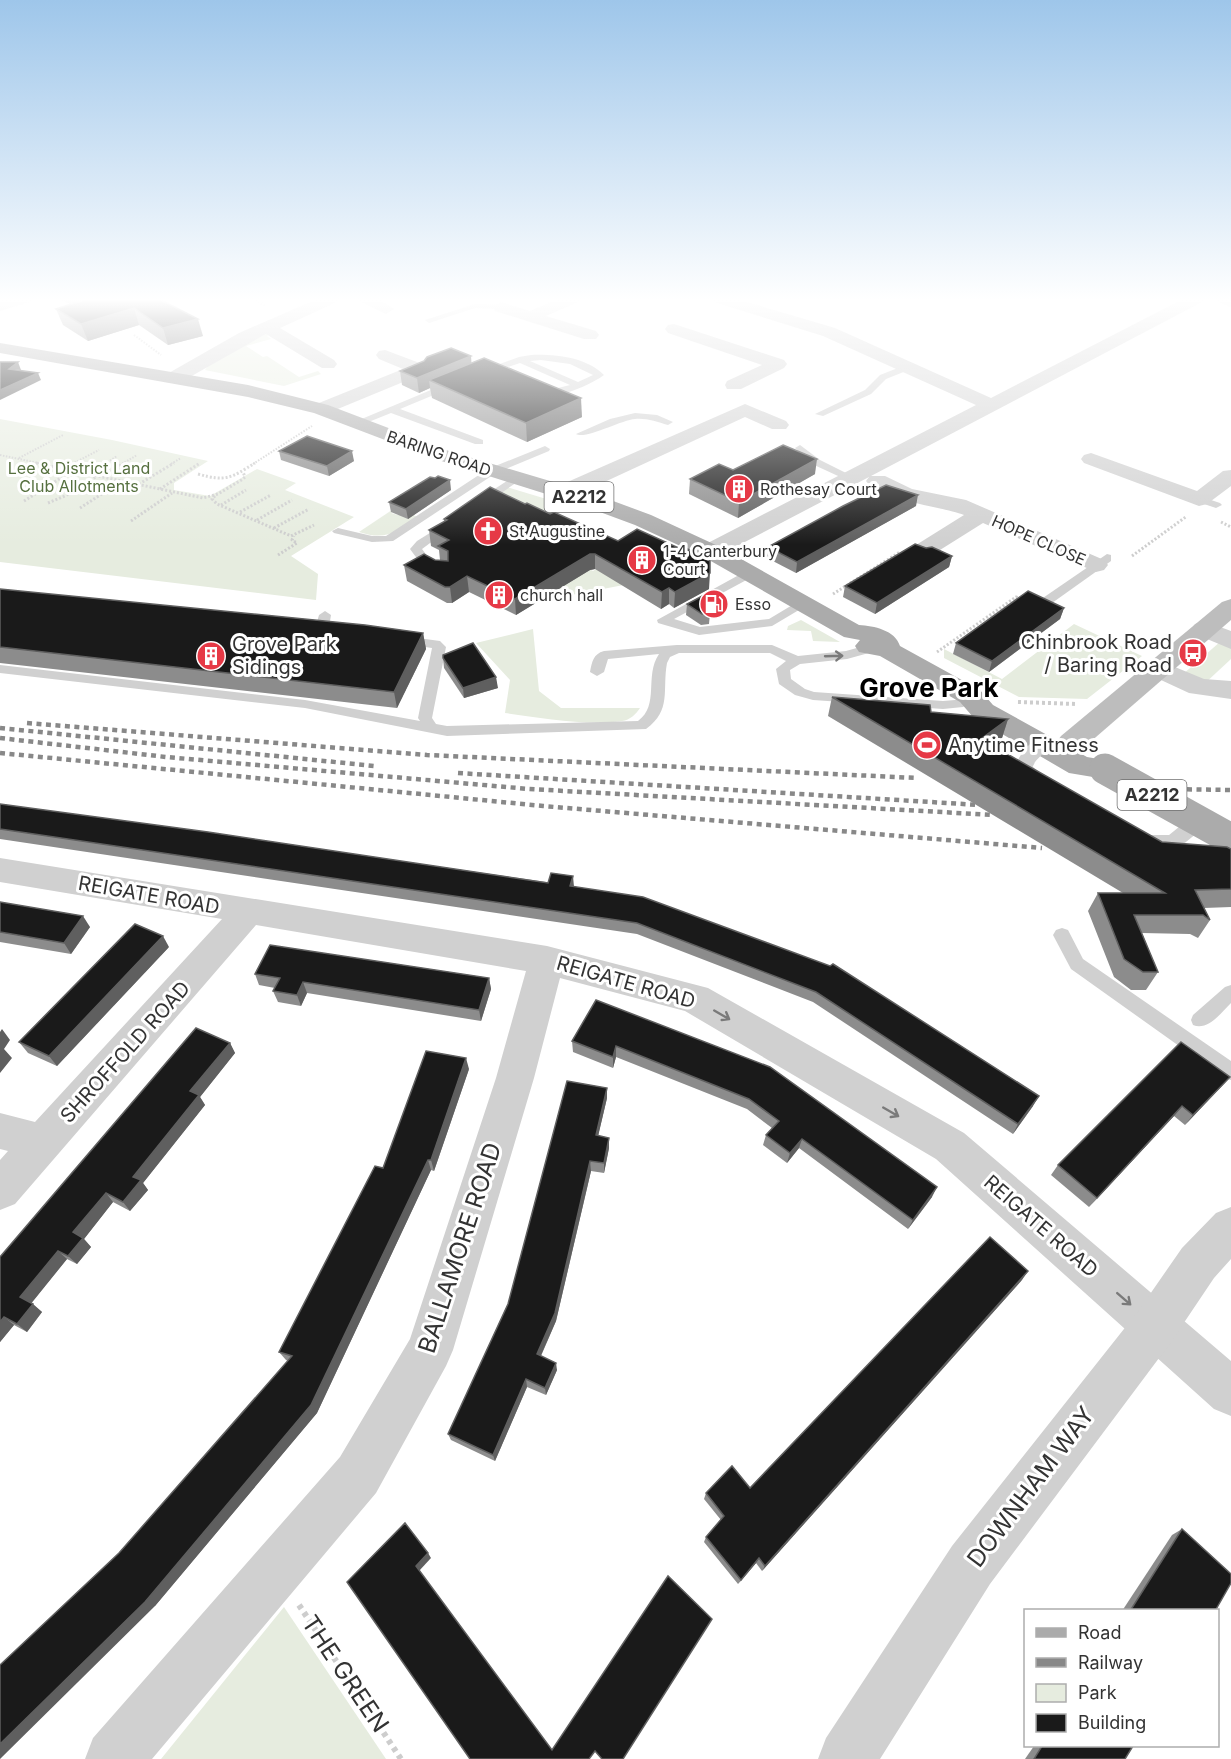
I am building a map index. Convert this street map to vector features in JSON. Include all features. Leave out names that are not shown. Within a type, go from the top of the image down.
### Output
[{"type":"main road","name":"BARING ROAD","points":[[191,381],[276,397],[327,412],[492,471],[564,492],[643,520],[710,551],[748,574],[814,602],[871,643],[970,696],[984,711],[1080,766],[1105,769]]},
{"type":"main road","points":[[1071,743],[1231,607]]},
{"type":"main road","name":"BARING ROAD","points":[[970,696],[981,695],[1071,743],[1094,756],[1105,769],[1231,839]]},
{"type":"street","points":[[327,412],[393,381]]},
{"type":"street","points":[[734,385],[742,381]]},
{"type":"street","points":[[939,381],[993,406]]},
{"type":"street","points":[[710,551],[1040,381]]},
{"type":"street","points":[[564,492],[745,410],[779,425]]},
{"type":"street","points":[[658,448],[680,460]]},
{"type":"street","points":[[1091,459],[1203,505],[1231,476]]},
{"type":"street","name":"HOPE CLOSE","points":[[857,476],[906,494],[958,505],[1102,562]]},
{"type":"street","name":"HOPE CLOSE","points":[[916,548],[982,514]]},
{"type":"street","points":[[1204,629],[1231,641]]},
{"type":"street","points":[[1158,668],[1199,687],[1231,690]]},
{"type":"street","name":"REIGATE ROAD","points":[[0,870],[547,960],[694,999],[950,1146],[1231,1392]]},
{"type":"street","name":"SHROFFOLD ROAD","points":[[0,1190],[147,1029],[247,912]]},
{"type":"street","name":"BALLAMORE ROAD","points":[[114,1759],[358,1475],[430,1350],[515,1078],[547,960]]},
{"type":"street","points":[[0,1131],[40,1144]]},
{"type":"street","name":"DOWNHAM WAY","points":[[847,1759],[971,1564],[1155,1326],[1198,1263],[1231,1228]]},
{"type":"lane","points":[[569,381],[578,385]]},
{"type":"lane","points":[[529,388],[551,394],[586,381]]},
{"type":"lane","points":[[820,414],[868,392],[879,381]]},
{"type":"lane","points":[[357,423],[455,383]]},
{"type":"lane","points":[[390,409],[479,442]]},
{"type":"lane","points":[[581,434],[634,415],[650,415],[668,422]]},
{"type":"lane","points":[[800,448],[816,462],[857,476]]},
{"type":"lane","points":[[338,531],[372,539],[388,539],[492,471],[545,449]]},
{"type":"lane","points":[[445,572],[424,560],[416,549],[421,543],[516,478]]},
{"type":"lane","name":"HOPE CLOSE","points":[[1041,605],[1102,562]]},
{"type":"lane","points":[[748,574],[663,620],[699,631],[772,622],[814,602]]},
{"type":"lane","points":[[325,615],[324,622],[330,630],[348,633]]},
{"type":"lane","points":[[392,639],[435,644],[439,647],[425,717],[431,728]]},
{"type":"lane","points":[[597,672],[599,660],[604,655],[684,649],[772,650],[796,660],[846,656],[871,643]]},
{"type":"lane","points":[[0,669],[304,704],[447,731],[476,731],[641,726],[648,723],[657,712],[659,662],[668,651]]},
{"type":"lane","points":[[796,660],[783,669],[784,681],[800,692],[813,696],[943,705],[958,704],[970,696]]},
{"type":"lane","points":[[1042,744],[1026,758],[1024,767],[1029,775],[1044,784]]},
{"type":"lane","points":[[1136,836],[1155,845],[1169,844],[1178,841],[1199,821]]},
{"type":"lane","points":[[1062,935],[1077,964],[1231,1072]]},
{"type":"lane","points":[[1200,1020],[1231,992]]},
{"type":"path","points":[[198,474],[226,480],[243,472],[327,412]]},
{"type":"path","points":[[18,459],[63,435]]},
{"type":"path","points":[[64,468],[99,450]]},
{"type":"path","points":[[0,455],[203,498],[294,536],[314,525]]},
{"type":"path","points":[[48,503],[65,496],[136,455]]},
{"type":"path","points":[[91,474],[117,456]]},
{"type":"path","points":[[138,484],[181,458]]},
{"type":"path","points":[[159,489],[200,463]]},
{"type":"path","points":[[24,501],[73,470]]},
{"type":"path","points":[[214,502],[212,499],[218,494],[245,477],[243,472]]},
{"type":"path","points":[[80,508],[123,481]]},
{"type":"path","points":[[220,505],[246,490]]},
{"type":"path","points":[[131,521],[173,492]]},
{"type":"path","points":[[203,498],[218,494]]},
{"type":"path","points":[[239,512],[270,495]]},
{"type":"path","points":[[256,520],[292,500]]},
{"type":"path","points":[[1132,556],[1203,505]]},
{"type":"path","points":[[273,528],[309,509]]},
{"type":"path","points":[[278,555],[297,543],[292,540],[294,536]]},
{"type":"path","points":[[814,602],[916,548]]},
{"type":"path","points":[[932,656],[1016,597],[1026,601]]},
{"type":"path","points":[[1018,702],[1088,704]]},
{"type":"path","name":"THE GREEN","points":[[295,1599],[401,1759]]},
{"type":"green space","points":[[260,381],[299,381],[284,386]]},
{"type":"green space","name":"Lee & District Land Club Allotments","points":[[0,419],[208,461],[174,483],[174,490],[210,496],[257,469],[296,483],[285,490],[354,517],[291,556],[318,574],[316,600],[0,562]]},
{"type":"green space","points":[[505,488],[563,504],[543,521],[496,498]]},
{"type":"green space","points":[[404,502],[391,513],[398,515],[404,511],[418,517],[390,534],[377,536],[359,532]]},
{"type":"green space","points":[[612,559],[650,580],[566,596],[556,591],[581,565],[593,571]]},
{"type":"green space","points":[[801,620],[840,642],[813,641],[811,631],[787,630],[788,626]]},
{"type":"green space","points":[[1074,624],[1142,656],[1087,699],[1019,697],[944,658],[944,649],[1002,679]]},
{"type":"green space","points":[[533,629],[539,691],[561,708],[640,708],[628,719],[622,721],[594,723],[505,713],[510,680],[476,643]]},
{"type":"green space","points":[[1220,642],[1231,647],[1231,659],[1203,685],[1182,675]]},
{"type":"green space","points":[[284,1607],[386,1759],[161,1759]]},
{"type":"building","points":[[0,381],[20,381],[0,390]]},
{"type":"building","points":[[431,381],[540,381],[581,398],[526,423]]},
{"type":"building","points":[[307,436],[352,451],[327,466],[279,451]]},
{"type":"building","points":[[783,445],[817,459],[739,502],[690,479],[719,464],[733,470]]},
{"type":"building","points":[[438,476],[450,480],[406,509],[389,502],[430,477]]},
{"type":"building","points":[[886,485],[918,495],[797,562],[768,547],[843,506]]},
{"type":"building","points":[[490,487],[525,504],[550,514],[554,512],[618,541],[637,529],[683,550],[686,548],[710,561],[710,573],[675,592],[669,588],[662,592],[595,554],[590,554],[515,599],[467,576],[450,587],[445,587],[404,565],[424,554],[435,560],[448,561],[448,551],[438,546],[449,540],[429,530],[447,520],[444,519]]},
{"type":"building","points":[[915,544],[926,548],[932,547],[952,556],[877,603],[845,586]]},
{"type":"building","name":"Grove Park Sidings","points":[[0,589],[365,625],[423,633],[394,692],[0,647]]},
{"type":"building","points":[[1028,591],[1064,608],[992,661],[956,643]]},
{"type":"building","points":[[710,592],[710,613],[702,614],[687,604]]},
{"type":"building","points":[[473,643],[496,677],[463,688],[443,655]]},
{"type":"building","points":[[832,697],[930,705],[931,712],[1008,719],[981,739],[1162,842],[1231,849],[1231,889],[1195,890],[1210,920],[1203,915],[1134,915],[1158,972],[1143,972],[1124,959],[1098,893],[1165,893]]},
{"type":"building","points":[[0,804],[208,832],[548,883],[551,873],[573,876],[570,886],[643,897],[830,966],[833,964],[1039,1096],[1018,1124],[816,992],[637,923],[0,829]]},
{"type":"building","points":[[0,902],[83,916],[64,943],[0,932]]},
{"type":"building","points":[[135,924],[163,936],[49,1056],[19,1042]]},
{"type":"building","points":[[270,945],[489,978],[479,1010],[303,982],[297,995],[273,991],[280,978],[255,974]]},
{"type":"building","points":[[596,1000],[770,1067],[937,1187],[913,1220],[802,1139],[790,1153],[766,1135],[779,1121],[749,1099],[616,1046],[613,1057],[572,1041]]},
{"type":"building","points":[[196,1028],[230,1043],[190,1091],[199,1095],[133,1177],[141,1180],[123,1202],[106,1193],[73,1232],[83,1238],[68,1256],[58,1251],[20,1297],[33,1304],[17,1324],[4,1317],[0,1322],[0,1257]]},
{"type":"building","points":[[1181,1042],[1230,1077],[1193,1115],[1182,1106],[1097,1198],[1058,1165]]},
{"type":"building","points":[[426,1051],[466,1058],[431,1160],[428,1160],[311,1405],[145,1602],[0,1744],[0,1665],[119,1553],[292,1356],[279,1352],[375,1166],[383,1168]]},
{"type":"building","points":[[567,1081],[607,1088],[596,1135],[609,1138],[604,1163],[590,1161],[555,1313],[537,1354],[556,1363],[545,1388],[526,1379],[493,1455],[448,1434],[508,1304]]},
{"type":"building","points":[[990,1237],[1028,1271],[765,1566],[759,1558],[741,1580],[706,1537],[724,1516],[706,1493],[732,1466],[750,1488]]},
{"type":"building","points":[[405,1523],[428,1553],[416,1566],[552,1750],[668,1576],[712,1619],[623,1759],[602,1759],[595,1751],[589,1759],[470,1759],[347,1582]]},
{"type":"building","points":[[1182,1529],[1231,1574],[1231,1583],[1216,1609],[1131,1609]]},
{"type":"building","points":[[1041,1747],[1132,1747],[1125,1759],[1034,1759]]},
{"type":"railway","points":[[27,723],[427,755],[917,778]]},
{"type":"railway","points":[[0,728],[374,766]]},
{"type":"railway","points":[[0,738],[166,757],[529,789],[994,815]]},
{"type":"railway","points":[[0,753],[543,806],[1042,848]]},
{"type":"railway","points":[[458,773],[979,805]]},
{"type":"railway","points":[[1168,789],[1231,790]]},
{"type":"place","name":"Rothesay Court","points":[[739,489]]},
{"type":"place","name":"St Augustine","points":[[488,531]]},
{"type":"place","name":"1-4 Canterbury Court","points":[[642,560]]},
{"type":"place","name":"church hall","points":[[499,595]]},
{"type":"place","name":"Esso","points":[[714,604]]},
{"type":"place","name":"Chinbrook Road / Baring Road","points":[[1193,653]]},
{"type":"place","name":"Grove Park Sidings","points":[[211,656]]},
{"type":"place","name":"Anytime Fitness","points":[[927,745]]},
{"type":"district","name":"Grove Park","points":[[929,688]]}]
